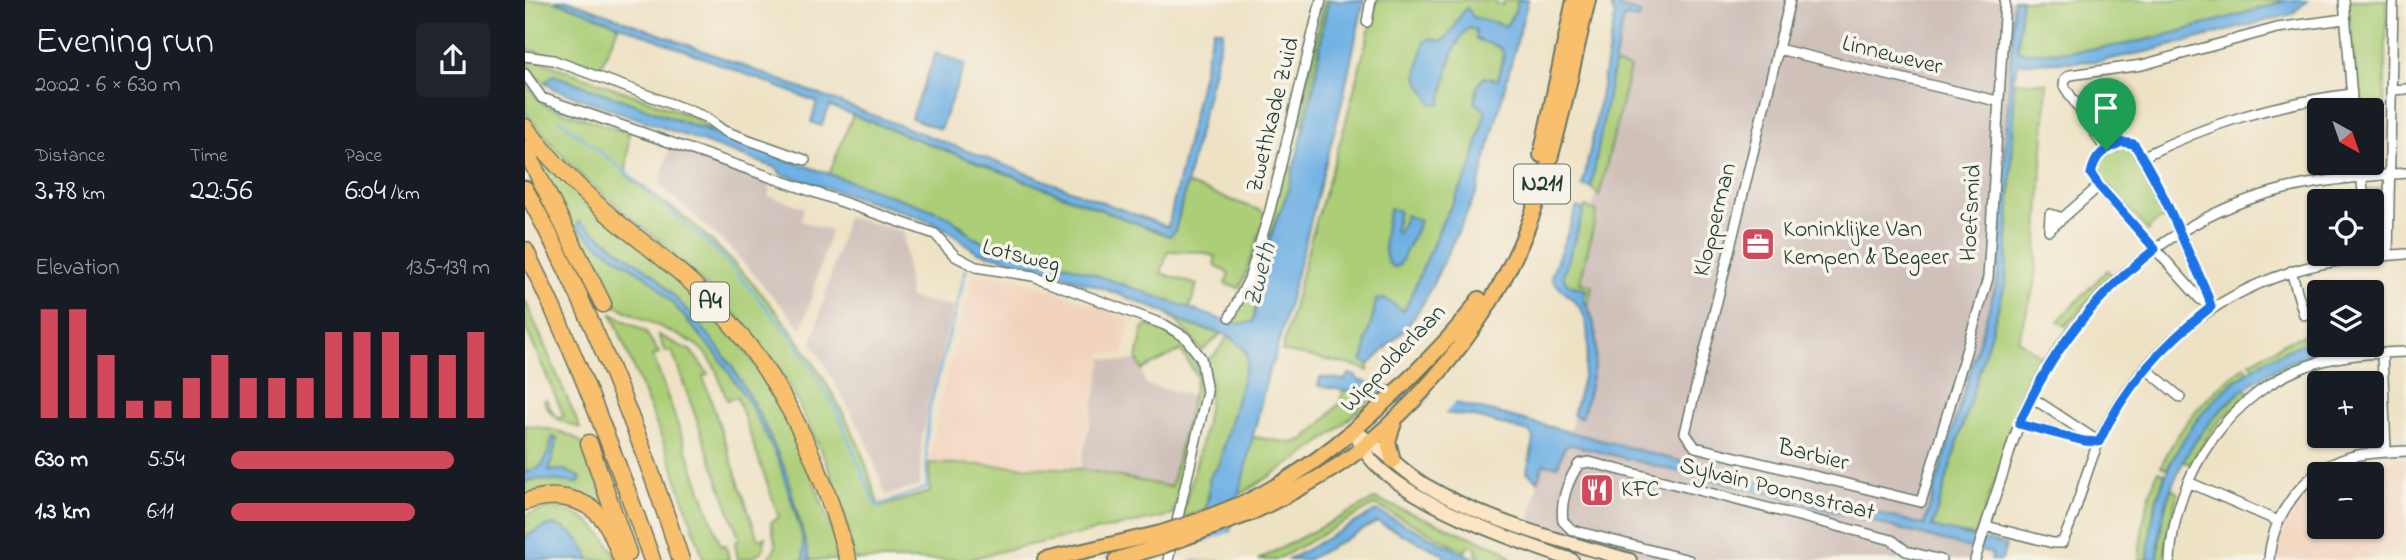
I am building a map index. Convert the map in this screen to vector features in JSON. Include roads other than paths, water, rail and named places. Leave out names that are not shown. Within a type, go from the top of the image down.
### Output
[{"type":"highway","name":"A4","points":[[525,127],[555,163],[585,192],[696,287],[730,322],[763,366],[793,414],[814,458],[848,560]]},
{"type":"highway","points":[[525,149],[604,304]]},
{"type":"highway","points":[[525,190],[577,291],[612,369],[652,473],[681,560]]},
{"type":"highway","points":[[525,250],[587,383],[652,560]]},
{"type":"highway","points":[[589,443],[625,539],[630,560]]},
{"type":"highway","points":[[525,502],[552,496],[577,501],[602,519],[622,560]]},
{"type":"highway","points":[[525,510],[551,504],[574,508],[592,519],[615,542]]},
{"type":"main road","name":"Wippolderlaan","points":[[1249,507],[1355,431],[1410,378],[1472,311],[1498,269],[1518,226],[1542,151],[1574,0]]},
{"type":"main road","name":"Wippolderlaan","points":[[1116,560],[1164,546],[1249,507],[1310,483],[1366,444],[1399,416],[1431,382],[1495,293],[1509,269],[1528,225],[1552,152],[1588,0]]},
{"type":"main road","points":[[1393,461],[1388,436],[1399,416]]},
{"type":"main road","name":"Wippolderlaan","points":[[1045,560],[1164,546]]},
{"type":"street","name":"Zwethkade Zuid","points":[[1230,317],[1249,279],[1270,210],[1321,0]]},
{"type":"street","points":[[1367,22],[1371,0]]},
{"type":"street","name":"Klopperman","points":[[1695,447],[1685,433],[1790,0]]},
{"type":"street","name":"Hoefsmid","points":[[1921,502],[1988,278],[2004,0]]},
{"type":"street","points":[[2344,0],[2352,98]]},
{"type":"street","points":[[2388,255],[2393,0]]},
{"type":"street","points":[[2106,150],[2064,86],[2065,79],[2070,75],[2142,65],[2277,27],[2344,19]]},
{"type":"street","name":"Linnewever","points":[[1778,49],[1997,101]]},
{"type":"street","points":[[525,56],[553,60],[685,109],[705,117],[724,131],[805,160]]},
{"type":"street","name":"Lotsweg","points":[[525,74],[542,98],[935,234],[955,256],[976,267],[1033,276],[1165,325],[1185,337],[1201,358],[1207,391],[1164,546]]},
{"type":"street","points":[[2391,90],[2406,89]]},
{"type":"street","points":[[2143,157],[2189,134],[2244,115],[2300,101],[2352,94]]},
{"type":"street","points":[[2122,142],[2134,144],[2143,157],[2209,296],[2211,307],[2200,299],[2099,186],[2091,174],[2094,161],[2106,150],[2122,142]]},
{"type":"street","points":[[1976,556],[2019,424],[2031,397],[2064,342],[2086,312],[2126,272],[2180,233],[2226,209],[2263,195],[2316,182],[2406,173]]},
{"type":"street","points":[[2361,176],[2363,189]]},
{"type":"street","points":[[2063,218],[2099,186]]},
{"type":"street","points":[[2384,255],[2406,254]]},
{"type":"street","points":[[1984,529],[2053,543],[2062,542],[2099,442],[2121,400],[2145,368],[2180,332],[2211,307],[2248,288],[2291,271],[2312,266]]},
{"type":"street","points":[[2291,271],[2304,315]]},
{"type":"street","points":[[2384,353],[2406,352]]},
{"type":"street","points":[[2170,560],[2176,512],[2201,454],[2219,429],[2265,388],[2289,374],[2338,357]]},
{"type":"street","points":[[2382,357],[2386,452]]},
{"type":"street","points":[[2145,368],[2180,397]]},
{"type":"street","points":[[2031,397],[2099,442]]},
{"type":"street","points":[[2019,424],[2084,441],[2099,442]]},
{"type":"street","points":[[1355,431],[1396,481],[1427,501],[1507,536],[1572,560]]},
{"type":"street","points":[[1366,444],[1424,485],[1493,516],[1558,540],[1630,560]]},
{"type":"street","name":"Barbier","points":[[1695,447],[1921,502]]},
{"type":"street","points":[[2269,560],[2278,521],[2294,494],[2319,471],[2349,457],[2406,451]]},
{"type":"street","name":"Sylvain Poonsstraat","points":[[1689,560],[1572,530],[1563,521],[1561,510],[1571,475],[1579,464],[1590,462],[1892,540],[1905,556],[1941,560]]},
{"type":"street","points":[[2188,482],[2278,521]]},
{"type":"water","points":[[555,0],[567,0],[604,13],[1168,227],[1210,41],[1214,29],[1223,31],[1175,231],[1170,236],[830,106],[821,126],[811,122],[817,102]]},
{"type":"water","name":"Zweth","points":[[1329,0],[1364,0],[1342,102],[1274,360],[1269,370],[1223,560],[1191,560],[1209,498],[1209,480],[1218,467],[1248,359],[1246,351],[1230,336],[1187,324],[1105,289],[1024,263],[977,252],[941,226],[781,174],[776,168],[552,88],[546,81],[554,75],[948,216],[971,236],[984,243],[1020,248],[1240,324],[1253,322],[1260,283],[1260,264],[1288,191],[1315,83]]},
{"type":"water","points":[[1518,0],[1528,0],[1477,192],[1424,302],[1406,328],[1369,365],[1362,361],[1376,300],[1385,299],[1403,311],[1407,305],[1442,223],[1471,169],[1485,113],[1485,110],[1474,102],[1479,83],[1484,77],[1498,80],[1504,57],[1501,48],[1476,39],[1476,30],[1469,28],[1462,35],[1453,53],[1441,102],[1432,104],[1419,83],[1417,73],[1424,42],[1430,38],[1441,41],[1446,38],[1467,8],[1473,17],[1506,26]]},
{"type":"water","points":[[1612,0],[1620,0],[1619,7],[1640,13],[1639,19],[1624,17],[1591,187],[1582,186],[1615,17]]},
{"type":"water","points":[[2014,0],[2021,0],[2018,49],[2021,52],[2049,52],[2124,44],[2172,34],[2286,0],[2308,0],[2292,14],[2150,51],[2101,61],[2020,63],[2017,66],[2013,82],[2014,114],[2006,282],[1932,527],[2006,545],[2002,560],[1991,560],[1992,554],[1781,497],[1572,445],[1564,448],[1558,466],[1543,464],[1538,481],[1527,472],[1534,439],[1529,432],[1475,417],[1429,411],[1318,386],[1320,377],[1345,380],[1349,374],[1356,376],[1358,380],[1490,411],[1924,525],[1998,278]]},
{"type":"water","points":[[936,53],[965,64],[940,129],[911,118]]},
{"type":"water","points":[[1577,207],[1584,210],[1563,276],[1567,284],[1586,290],[1584,300],[1595,328],[1596,342],[1593,371],[1580,418],[1573,415],[1586,361],[1588,332],[1580,308],[1551,277]]},
{"type":"water","points":[[1390,208],[1399,211],[1395,230],[1398,233],[1406,215],[1420,221],[1399,266],[1394,267],[1388,263],[1384,242]]},
{"type":"water","points":[[579,221],[657,277],[707,333],[732,366],[760,415],[786,471],[810,560],[804,560],[802,534],[779,462],[750,404],[718,356],[655,283],[600,246],[576,226]]},
{"type":"water","points":[[2307,343],[2307,354],[2270,372],[2239,393],[2212,420],[2189,450],[2173,484],[2162,521],[2158,560],[2148,560],[2152,522],[2162,485],[2177,451],[2196,421],[2221,393],[2250,370],[2282,352]]},
{"type":"water","points":[[553,437],[557,439],[549,471],[564,470],[580,477],[579,483],[536,479],[525,481],[525,472],[542,465]]},
{"type":"water","points":[[1376,511],[1478,560],[1446,560],[1443,554],[1377,522],[1307,560],[1288,560]]},
{"type":"water","points":[[552,525],[566,529],[576,537],[590,560],[525,560],[525,538]]},
{"type":"waterway","points":[[560,120],[644,187],[722,256],[795,341],[838,413],[876,506],[927,488],[926,441],[930,407],[966,270]]},
{"type":"place","name":"Koninklijke Van Kempen & Begeer","points":[[1758,244]]},
{"type":"place","name":"KFC","points":[[1597,490]]}]
